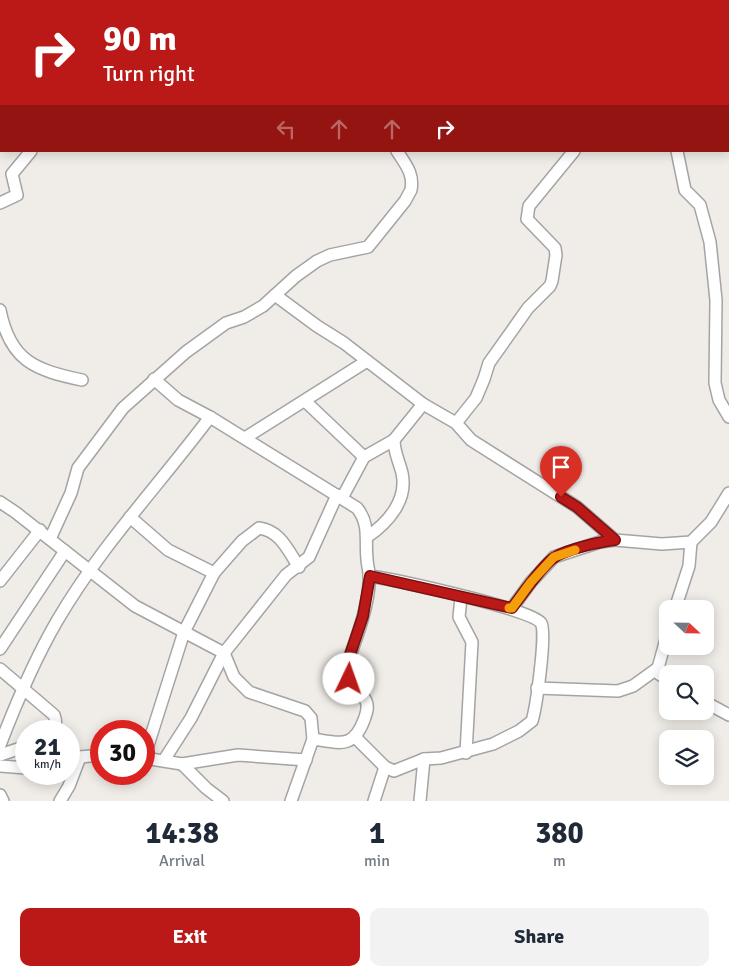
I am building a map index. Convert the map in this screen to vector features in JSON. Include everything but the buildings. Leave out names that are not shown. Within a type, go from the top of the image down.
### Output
[{"type":"street","points":[[0,203],[17,195],[12,174],[30,152]]},
{"type":"street","points":[[50,539],[72,493],[78,468],[123,408],[154,379],[186,352],[226,323],[244,317],[262,306],[317,261],[330,255],[368,247],[375,240],[410,190],[413,181],[410,171],[398,152]]},
{"type":"street","points":[[456,423],[476,398],[489,363],[528,308],[550,286],[556,255],[555,248],[527,219],[527,214],[529,206],[573,152]]},
{"type":"street","points":[[677,152],[685,190],[700,204],[710,242],[716,300],[715,383],[719,400],[729,417]]},
{"type":"street","points":[[275,295],[423,404],[456,423],[471,440],[577,507],[615,540]]},
{"type":"street","points":[[0,310],[1,323],[18,353],[49,373],[82,380]]},
{"type":"street","points":[[245,438],[367,362]]},
{"type":"street","points":[[154,379],[178,400],[210,417],[339,496],[357,508],[364,516],[367,537],[366,560],[370,576],[363,616],[347,664],[349,679],[367,703],[368,710],[356,737],[349,742],[313,740]]},
{"type":"street","points":[[305,401],[364,457]]},
{"type":"street","points":[[164,760],[192,718],[224,653],[286,575],[309,558],[339,496],[364,457],[394,440],[423,404]]},
{"type":"street","points":[[0,745],[24,689],[57,621],[90,571],[130,517],[210,417]]},
{"type":"street","points":[[367,537],[378,529],[397,508],[404,492],[402,474],[394,451],[394,440]]},
{"type":"street","points":[[678,600],[689,566],[691,542],[711,522],[729,493]]},
{"type":"street","points":[[0,502],[40,530],[135,606],[224,653],[234,676],[249,692],[309,714],[313,740],[291,801]]},
{"type":"street","points":[[130,517],[168,550],[214,573]]},
{"type":"street","points":[[155,723],[184,632],[214,573],[242,541],[259,528],[266,529],[278,536],[299,567]]},
{"type":"street","points":[[2,574],[40,530]]},
{"type":"street","points":[[512,608],[531,582],[554,557],[600,542],[615,540],[662,544],[691,542]]},
{"type":"street","points":[[0,649],[65,551]]},
{"type":"street","points":[[356,737],[385,767],[394,771],[424,759],[466,753],[493,744],[519,731],[532,721],[542,653],[542,626],[539,620],[512,608],[370,576]]},
{"type":"street","points":[[462,597],[460,617],[472,642],[466,753]]},
{"type":"street","points":[[659,674],[658,668],[662,655]]},
{"type":"street","points":[[537,688],[618,691],[633,686],[658,668]]},
{"type":"street","points":[[0,669],[54,715],[55,720]]},
{"type":"street","points":[[714,707],[729,715]]},
{"type":"street","points":[[0,755],[15,750]]},
{"type":"street","points":[[155,759],[182,764],[238,755],[306,760]]},
{"type":"street","points":[[80,757],[90,756]]},
{"type":"street","points":[[420,801],[424,759]]},
{"type":"street","points":[[182,764],[206,788],[223,801]]},
{"type":"street","points":[[0,766],[15,767]]},
{"type":"street","points":[[374,801],[385,767]]},
{"type":"street","points":[[60,801],[69,785]]},
{"type":"street","points":[[0,795],[3,801]]},
{"type":"slow traffic","points":[[509,608],[512,608],[531,582],[554,557],[575,550]]},
{"type":"route","points":[[349,679],[347,664],[363,616],[370,576],[382,577],[512,608],[531,582],[554,557],[600,542],[615,540],[577,507],[561,497]]}]
